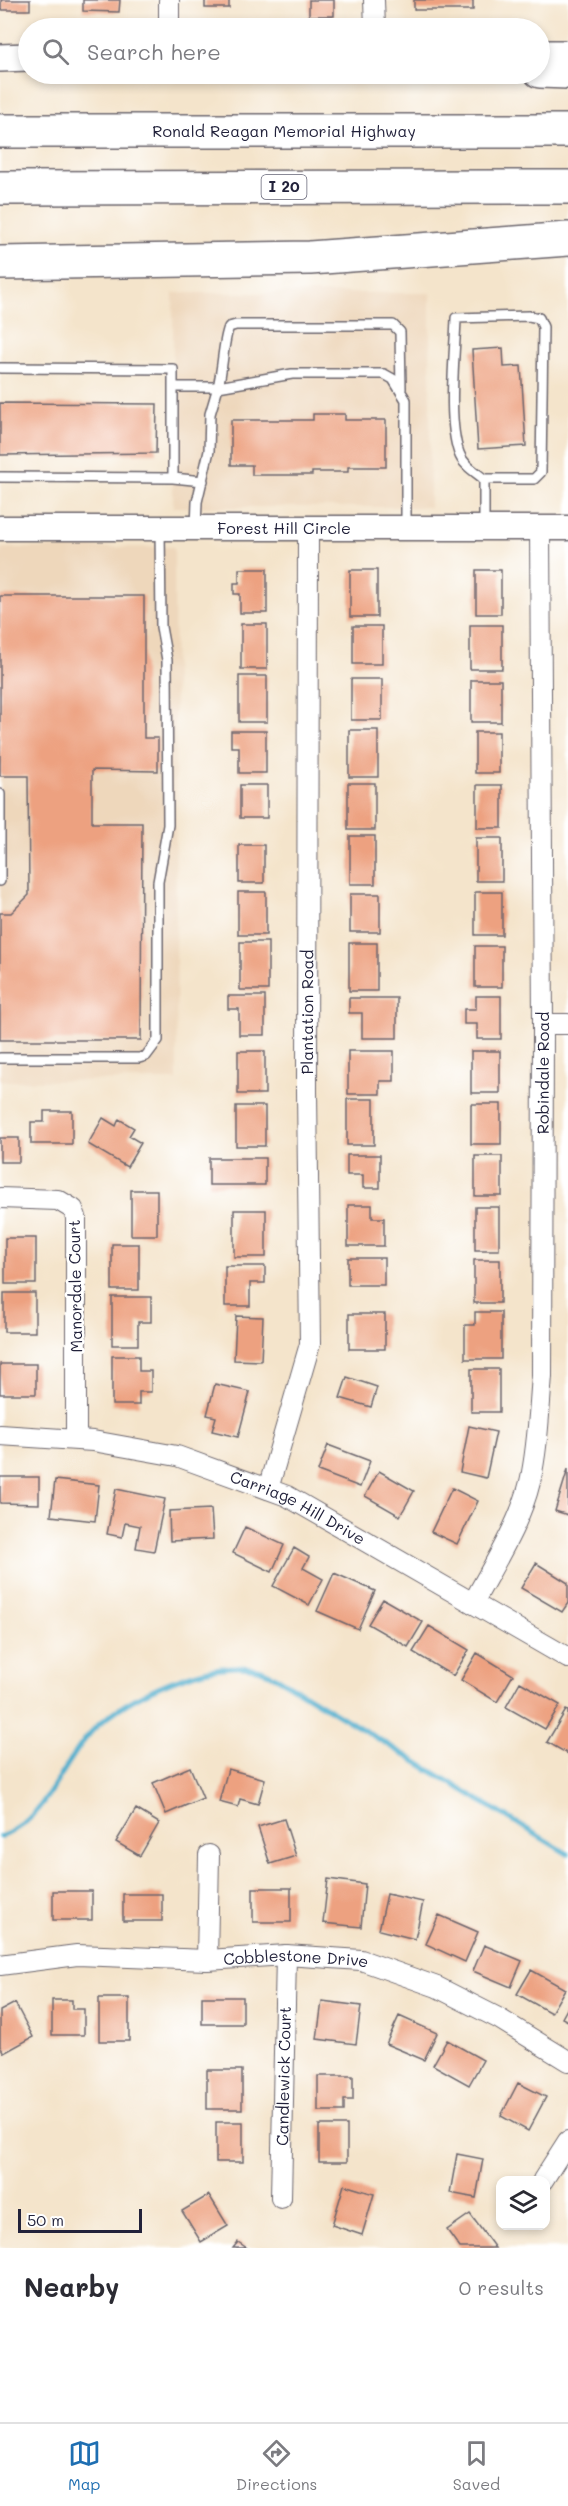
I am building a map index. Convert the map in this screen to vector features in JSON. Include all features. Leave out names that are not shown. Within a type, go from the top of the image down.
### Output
[{"type":"highway","points":[[550,71],[568,72]]},
{"type":"highway","name":"Ronald Reagan Memorial Highway","points":[[0,131],[568,131]]},
{"type":"highway","name":"I 20","points":[[0,188],[568,187]]},
{"type":"highway","points":[[344,256],[568,239]]},
{"type":"highway","points":[[0,262],[344,256],[568,261]]},
{"type":"main road","points":[[550,54],[568,54]]},
{"type":"main road","points":[[0,58],[18,57]]},
{"type":"street","points":[[169,0],[169,18]]},
{"type":"street","points":[[374,0],[375,18]]},
{"type":"street","name":"Forest Hill Circle","points":[[0,528],[568,528]]},
{"type":"street","name":"Plantation Road","points":[[268,1489],[310,1344],[307,1091],[308,528]]},
{"type":"street","name":"Robindale Road","points":[[473,1603],[517,1518],[530,1483],[538,1434],[542,1376],[543,1023],[540,528]]},
{"type":"street","points":[[543,1023],[568,1024]]},
{"type":"street","name":"Manordale Court","points":[[0,1198],[58,1200],[73,1209],[76,1217],[76,1439]]},
{"type":"street","name":"Carriage Hill Drive","points":[[0,1435],[76,1439],[177,1456],[287,1496],[568,1658]]},
{"type":"street","points":[[207,1960],[209,1855]]},
{"type":"street","name":"Cobblestone Drive","points":[[0,1965],[77,1955],[207,1960],[286,1955],[361,1960],[388,1967],[437,1987],[488,2013],[568,2061]]},
{"type":"street","name":"Candlewick Court","points":[[281,2198],[286,1955]]},
{"type":"street","points":[[546,2176],[568,2141]]},
{"type":"lane","points":[[456,318],[538,318],[543,327],[541,472],[534,479],[484,479],[465,464],[459,454],[454,429],[456,318]]},
{"type":"lane","points":[[196,528],[197,502],[209,451],[210,414],[224,368],[229,327],[393,325],[400,332],[401,389],[407,415],[406,528]]},
{"type":"lane","points":[[0,368],[173,369],[173,478]]},
{"type":"lane","points":[[173,387],[218,387],[292,374],[384,374],[393,379],[401,389]]},
{"type":"lane","points":[[0,477],[203,480]]},
{"type":"lane","points":[[484,479],[484,528]]},
{"type":"lane","points":[[0,1058],[140,1058],[147,1056],[158,1040],[158,882],[168,825],[167,660],[161,627],[160,528]]},
{"type":"lane","points":[[0,794],[0,881]]},
{"type":"shaded area","points":[[173,293],[430,293],[430,507],[173,507]]},
{"type":"shaded area","points":[[174,547],[177,1080],[0,1081],[0,548]]},
{"type":"building","points":[[1,0],[30,0],[30,10],[1,10]]},
{"type":"building","points":[[83,0],[120,0],[119,12],[83,11]]},
{"type":"building","points":[[205,0],[229,0],[229,8],[205,8]]},
{"type":"building","points":[[309,0],[334,0],[334,16],[309,16]]},
{"type":"building","points":[[414,0],[473,0],[473,10],[414,10]]},
{"type":"building","points":[[503,348],[504,367],[521,366],[526,446],[478,449],[472,350]]},
{"type":"building","points":[[0,403],[157,404],[156,453],[0,455]]},
{"type":"building","points":[[313,414],[345,414],[345,420],[386,420],[386,467],[348,467],[348,472],[312,472],[312,475],[252,475],[252,465],[231,465],[231,420],[313,420]]},
{"type":"building","points":[[239,569],[267,569],[267,613],[240,613],[240,594],[234,594],[234,583],[239,583]]},
{"type":"building","points":[[350,570],[377,570],[377,617],[350,617]]},
{"type":"building","points":[[476,570],[501,570],[501,614],[476,614]]},
{"type":"building","points":[[0,596],[144,596],[144,738],[158,738],[158,771],[92,770],[92,823],[142,823],[141,1040],[0,1040],[0,913],[11,913],[29,895],[28,776],[0,776]]},
{"type":"building","points":[[241,624],[267,624],[267,669],[241,669]]},
{"type":"building","points":[[470,625],[502,625],[502,669],[470,669]]},
{"type":"building","points":[[353,626],[382,626],[382,664],[353,664]]},
{"type":"building","points":[[239,676],[267,676],[267,722],[239,722]]},
{"type":"building","points":[[351,679],[382,679],[382,720],[351,720]]},
{"type":"building","points":[[471,680],[501,680],[501,722],[471,722]]},
{"type":"building","points":[[349,730],[378,730],[378,777],[349,777]]},
{"type":"building","points":[[231,731],[266,731],[266,773],[239,773],[239,747],[231,747]]},
{"type":"building","points":[[475,732],[499,732],[499,773],[475,773]]},
{"type":"building","points":[[348,783],[375,783],[375,830],[348,830]]},
{"type":"building","points":[[240,785],[267,785],[267,818],[240,818]]},
{"type":"building","points":[[477,785],[502,785],[502,828],[477,828]]},
{"type":"building","points":[[350,836],[375,836],[375,884],[350,884]]},
{"type":"building","points":[[476,838],[502,838],[502,881],[476,881]]},
{"type":"building","points":[[239,845],[264,845],[264,883],[239,883]]},
{"type":"building","points":[[238,892],[266,892],[266,935],[238,935]]},
{"type":"building","points":[[475,892],[502,892],[502,935],[475,935]]},
{"type":"building","points":[[350,894],[380,894],[380,932],[350,932]]},
{"type":"building","points":[[240,942],[268,942],[268,990],[240,990]]},
{"type":"building","points":[[349,943],[377,943],[377,991],[349,991]]},
{"type":"building","points":[[475,946],[502,946],[502,987],[475,987]]},
{"type":"building","points":[[228,996],[265,996],[265,1035],[239,1035],[239,1009],[228,1009]]},
{"type":"building","points":[[476,996],[501,996],[501,1039],[477,1039],[477,1024],[464,1024],[464,1009],[476,1009]]},
{"type":"building","points":[[349,998],[397,998],[397,1038],[362,1038],[362,1013],[349,1013]]},
{"type":"building","points":[[238,1051],[265,1051],[265,1094],[238,1094]]},
{"type":"building","points":[[348,1051],[394,1051],[394,1081],[380,1081],[380,1094],[348,1094]]},
{"type":"building","points":[[471,1051],[500,1051],[500,1093],[471,1093]]},
{"type":"building","points":[[347,1099],[374,1099],[374,1145],[347,1145]]},
{"type":"building","points":[[471,1104],[501,1104],[501,1144],[471,1144]]},
{"type":"building","points":[[236,1106],[265,1106],[265,1146],[236,1146]]},
{"type":"building","points":[[44,1111],[72,1111],[72,1144],[31,1144],[31,1122],[44,1122]]},
{"type":"building","points":[[103,1118],[116,1126],[119,1119],[134,1128],[129,1136],[141,1143],[127,1167],[88,1144]]},
{"type":"building","points":[[0,1138],[19,1138],[19,1162],[0,1162]]},
{"type":"building","points":[[347,1155],[380,1155],[380,1188],[363,1188],[363,1175],[347,1175]]},
{"type":"building","points":[[475,1156],[502,1156],[502,1196],[475,1196]]},
{"type":"building","points":[[209,1158],[265,1158],[265,1185],[209,1185]]},
{"type":"building","points":[[131,1190],[157,1190],[157,1235],[131,1235]]},
{"type":"building","points":[[348,1205],[372,1205],[372,1218],[384,1218],[384,1246],[348,1246]]},
{"type":"building","points":[[475,1207],[499,1207],[499,1250],[475,1250]]},
{"type":"building","points":[[234,1210],[266,1210],[266,1257],[234,1257]]},
{"type":"building","points":[[5,1238],[36,1238],[36,1284],[5,1284]]},
{"type":"building","points":[[112,1244],[139,1244],[139,1290],[112,1290]]},
{"type":"building","points":[[348,1258],[384,1258],[384,1285],[348,1285]]},
{"type":"building","points":[[474,1260],[500,1260],[500,1303],[474,1303]]},
{"type":"building","points":[[225,1266],[265,1266],[265,1283],[250,1283],[250,1306],[225,1306]]},
{"type":"building","points":[[4,1293],[35,1293],[35,1332],[4,1332]]},
{"type":"building","points":[[112,1297],[151,1297],[151,1322],[138,1322],[138,1345],[112,1345]]},
{"type":"building","points":[[475,1312],[501,1312],[501,1359],[465,1359],[465,1325],[475,1325]]},
{"type":"building","points":[[349,1314],[385,1314],[385,1349],[349,1349]]},
{"type":"building","points":[[236,1316],[263,1317],[261,1361],[234,1360]]},
{"type":"building","points":[[112,1356],[139,1356],[139,1371],[151,1371],[151,1392],[139,1392],[139,1405],[112,1405]]},
{"type":"building","points":[[0,1364],[36,1364],[36,1394],[0,1394]]},
{"type":"building","points":[[471,1369],[499,1369],[499,1412],[471,1412]]},
{"type":"building","points":[[347,1377],[377,1387],[371,1407],[340,1398]]},
{"type":"building","points":[[215,1384],[250,1392],[238,1437],[212,1431],[216,1417],[207,1415]]},
{"type":"building","points":[[469,1426],[496,1432],[486,1478],[460,1472]]},
{"type":"building","points":[[328,1445],[370,1461],[360,1487],[318,1471]]},
{"type":"building","points":[[568,1469],[568,1515],[555,1511]]},
{"type":"building","points":[[379,1471],[414,1491],[400,1516],[365,1496]]},
{"type":"building","points":[[0,1477],[39,1477],[39,1504],[0,1503]]},
{"type":"building","points":[[55,1480],[99,1485],[95,1521],[51,1516]]},
{"type":"building","points":[[452,1488],[478,1501],[457,1544],[431,1532]]},
{"type":"building","points":[[116,1489],[165,1499],[154,1551],[136,1548],[140,1526],[125,1523],[122,1537],[107,1534]]},
{"type":"building","points":[[211,1509],[213,1539],[170,1541],[169,1511]]},
{"type":"building","points":[[245,1527],[284,1545],[272,1572],[233,1553]]},
{"type":"building","points":[[294,1548],[309,1557],[303,1568],[323,1579],[309,1605],[273,1586]]},
{"type":"building","points":[[536,1563],[568,1583],[568,1603],[562,1612],[521,1588]]},
{"type":"building","points":[[334,1573],[375,1591],[358,1629],[317,1611]]},
{"type":"building","points":[[383,1599],[423,1622],[408,1647],[368,1624]]},
{"type":"building","points":[[429,1626],[469,1650],[453,1676],[413,1652]]},
{"type":"building","points":[[477,1653],[513,1675],[497,1702],[461,1680]]},
{"type":"building","points":[[520,1682],[560,1705],[545,1729],[506,1707]]},
{"type":"building","points":[[566,1710],[568,1711],[568,1754],[547,1742]]},
{"type":"building","points":[[190,1767],[203,1798],[166,1814],[153,1783]]},
{"type":"building","points":[[228,1769],[265,1779],[258,1804],[240,1799],[238,1807],[219,1802]]},
{"type":"building","points":[[136,1809],[159,1823],[140,1856],[116,1842]]},
{"type":"building","points":[[284,1819],[296,1856],[270,1864],[258,1827]]},
{"type":"building","points":[[328,1879],[365,1884],[361,1927],[323,1923]]},
{"type":"building","points":[[253,1888],[291,1888],[291,1922],[253,1922]]},
{"type":"building","points":[[53,1891],[92,1891],[92,1920],[53,1920]]},
{"type":"building","points":[[123,1894],[162,1894],[162,1921],[123,1921]]},
{"type":"building","points":[[387,1894],[423,1902],[415,1939],[379,1930]]},
{"type":"building","points":[[439,1915],[478,1932],[465,1962],[426,1944]]},
{"type":"building","points":[[484,1945],[522,1961],[511,1987],[473,1971]]},
{"type":"building","points":[[531,1970],[565,1989],[551,2013],[517,1994]]},
{"type":"building","points":[[202,1997],[243,1997],[243,2024],[202,2024]]},
{"type":"building","points":[[99,1998],[129,1998],[129,2041],[99,2041]]},
{"type":"building","points":[[52,2000],[72,2000],[72,2009],[84,2009],[84,2035],[52,2035]]},
{"type":"building","points":[[322,2001],[361,2006],[356,2044],[317,2039]]},
{"type":"building","points":[[15,2003],[33,2037],[4,2053],[0,2046],[0,2011]]},
{"type":"building","points":[[568,2007],[568,2021],[562,2018]]},
{"type":"building","points":[[399,2016],[437,2033],[424,2060],[386,2044]]},
{"type":"building","points":[[447,2040],[483,2060],[469,2085],[433,2065]]},
{"type":"building","points":[[207,2070],[242,2070],[242,2109],[207,2109]]},
{"type":"building","points":[[318,2076],[353,2076],[353,2100],[344,2100],[344,2111],[318,2111]]},
{"type":"building","points":[[518,2083],[546,2097],[528,2131],[501,2116]]},
{"type":"building","points":[[216,2122],[243,2122],[243,2162],[216,2162]]},
{"type":"building","points":[[319,2125],[347,2125],[347,2162],[319,2162]]},
{"type":"building","points":[[457,2154],[483,2159],[476,2198],[450,2193]]},
{"type":"building","points":[[344,2185],[374,2194],[362,2235],[332,2225]]},
{"type":"building","points":[[209,2195],[228,2226],[201,2242],[182,2211]]},
{"type":"building","points":[[470,2214],[495,2248],[460,2248],[447,2230]]},
{"type":"building","points":[[238,2242],[247,2248],[233,2248]]},
{"type":"waterway","points":[[0,1837],[16,1829],[30,1818],[42,1804],[83,1742],[109,1716],[148,1692],[170,1682],[193,1674],[237,1667],[260,1670],[278,1678],[568,1854]]}]
